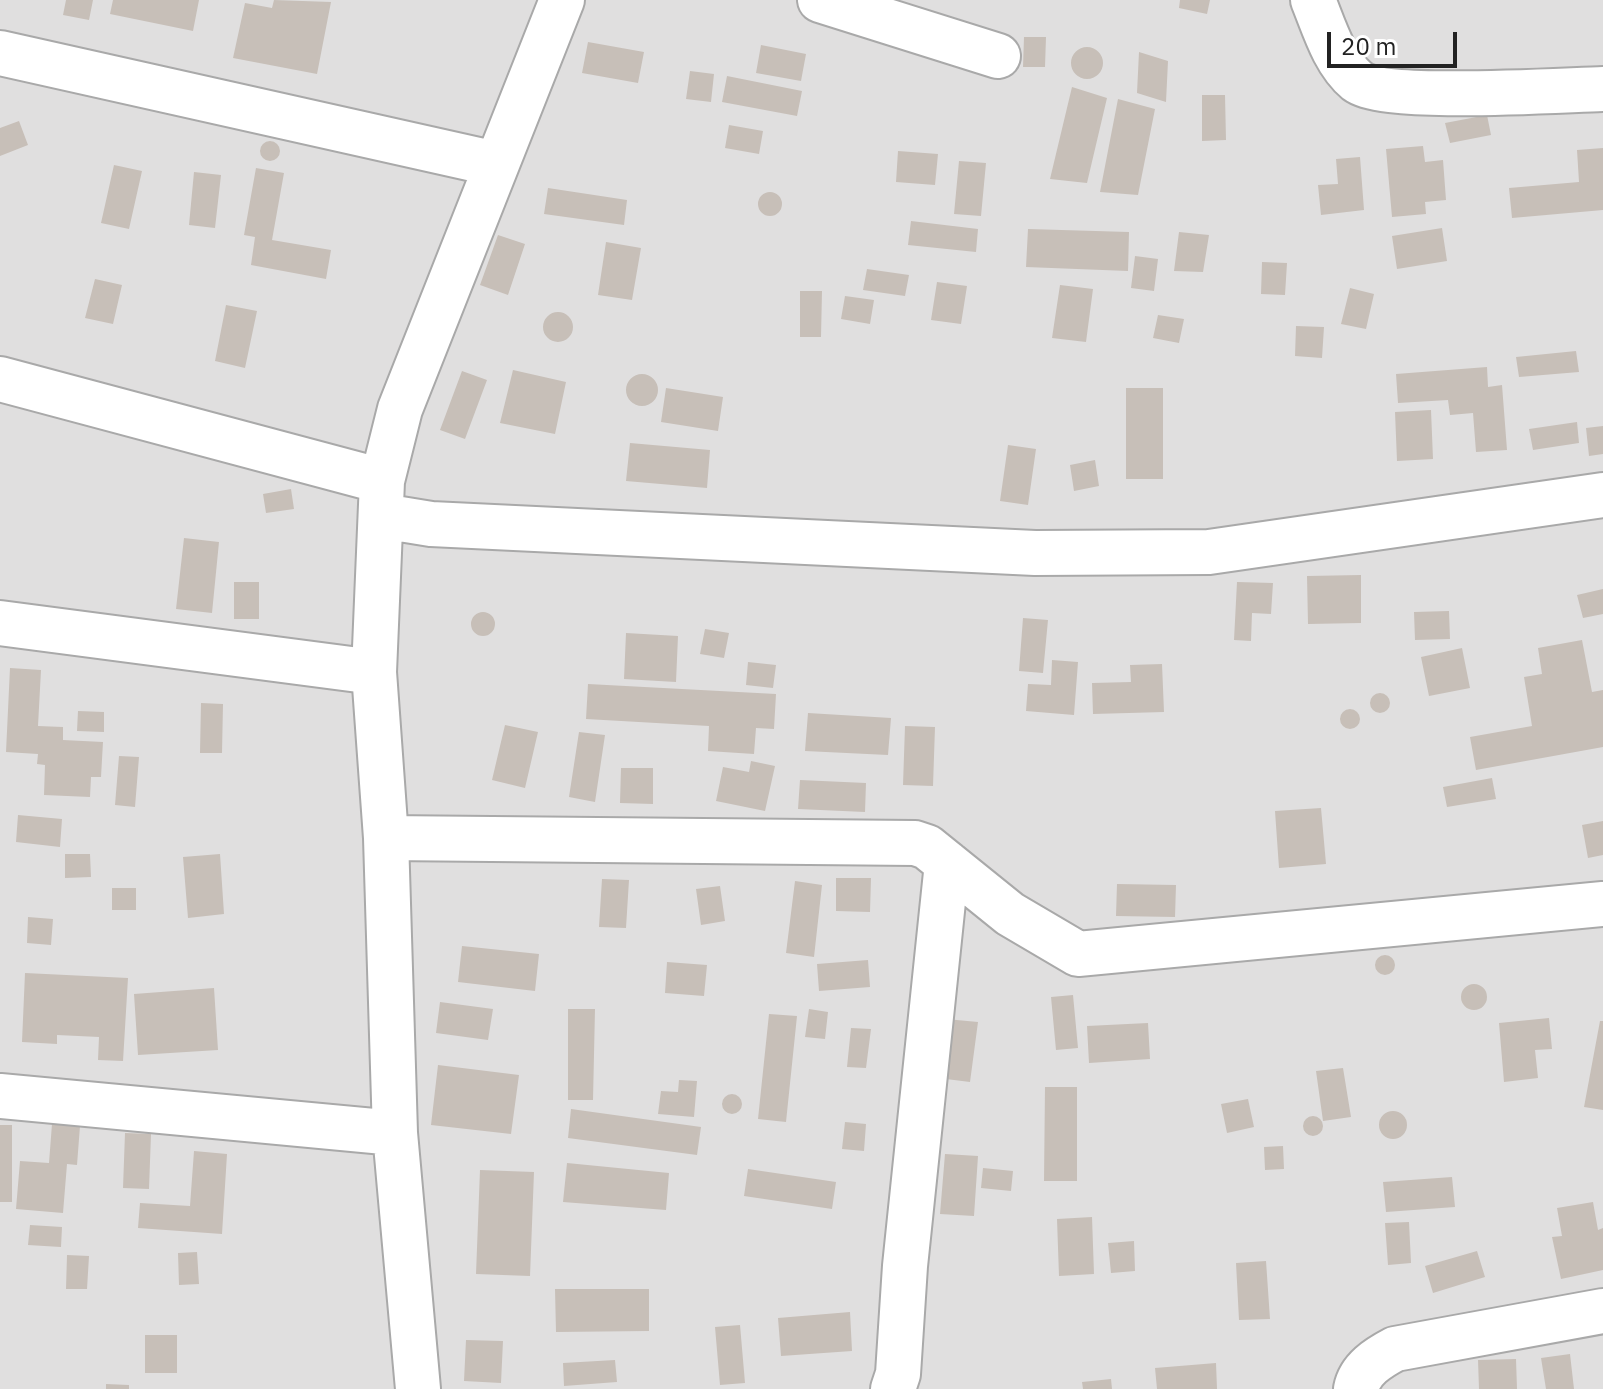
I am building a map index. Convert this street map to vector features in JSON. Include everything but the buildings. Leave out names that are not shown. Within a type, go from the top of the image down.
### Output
[{"type":"street","points":[[418,1389],[395,1133],[386,838],[374,672],[382,498],[400,409],[562,0]]},
{"type":"street","points":[[820,0],[998,56]]},
{"type":"street","points":[[1313,0],[1333,48],[1346,67],[1358,82],[1377,90],[1410,93],[1603,89]]},
{"type":"street","points":[[0,53],[496,164]]},
{"type":"street","points":[[0,379],[382,498],[431,524],[1035,553],[1209,552],[1603,495]]},
{"type":"street","points":[[0,623],[374,672]]},
{"type":"street","points":[[386,838],[915,843],[927,847],[1010,914],[1078,954],[1603,904]]},
{"type":"street","points":[[893,1389],[898,1374],[905,1266],[947,863]]},
{"type":"street","points":[[0,1096],[395,1133]]},
{"type":"street","points":[[1356,1389],[1357,1382],[1374,1361],[1395,1349],[1603,1311]]},
{"type":"shaded area","points":[[0,0],[1603,0],[1603,1389],[0,1389]]}]
